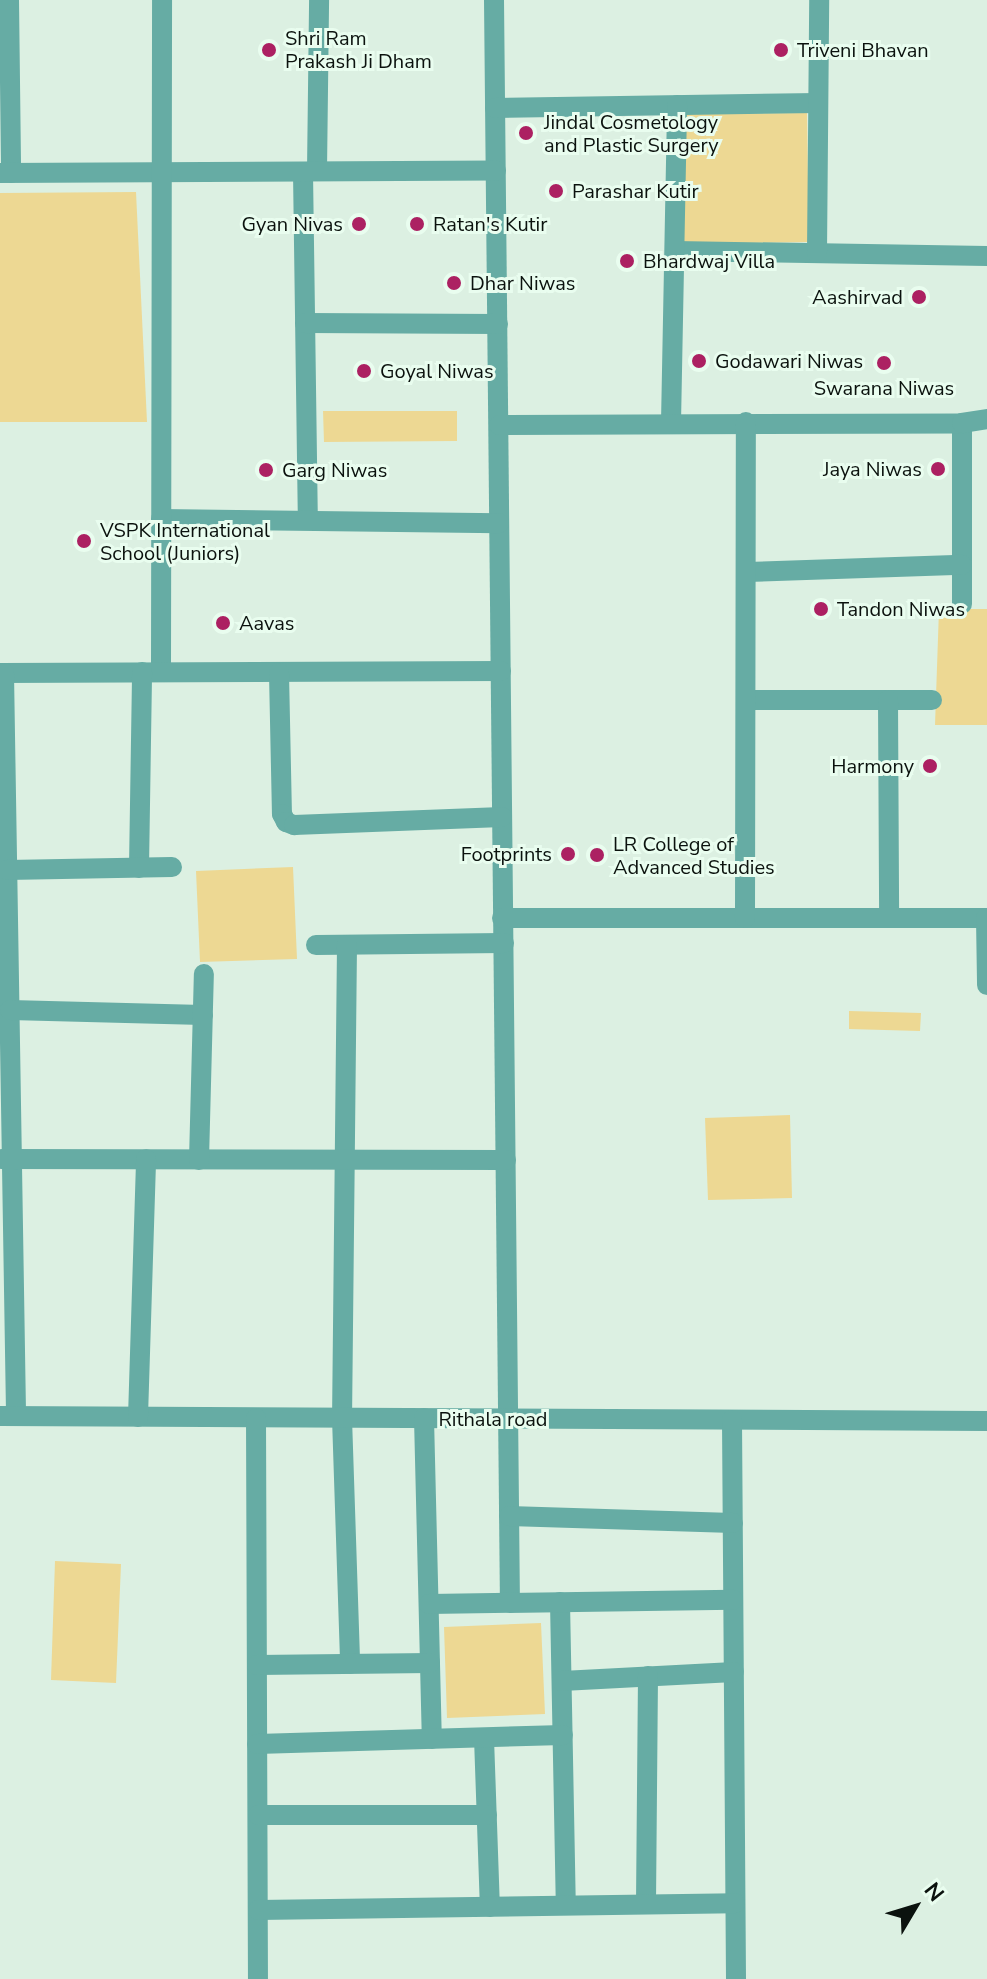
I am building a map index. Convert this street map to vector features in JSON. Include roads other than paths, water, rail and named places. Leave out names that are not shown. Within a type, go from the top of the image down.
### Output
[{"type":"street","points":[[9,0],[5,173],[496,170]]},
{"type":"street","points":[[139,868],[161,519],[162,0]]},
{"type":"street","points":[[308,520],[305,323],[319,0]]},
{"type":"street","points":[[494,0],[510,1603]]},
{"type":"street","points":[[817,253],[819,0]]},
{"type":"street","points":[[495,108],[818,103]]},
{"type":"street","points":[[671,423],[677,105]]},
{"type":"street","points":[[675,251],[987,256]]},
{"type":"street","points":[[305,323],[498,324]]},
{"type":"street","points":[[499,425],[962,423],[987,419],[987,405]]},
{"type":"street","points":[[745,918],[746,422]]},
{"type":"street","points":[[962,423],[962,604]]},
{"type":"street","points":[[161,519],[499,523]]},
{"type":"street","points":[[746,572],[962,565]]},
{"type":"street","points":[[8,1416],[6,1159],[10,1010],[2,673],[501,671]]},
{"type":"street","points":[[279,673],[282,814],[286,822],[294,825],[502,817]]},
{"type":"street","points":[[746,700],[932,700]]},
{"type":"street","points":[[888,700],[889,918]]},
{"type":"street","points":[[7,870],[172,867]]},
{"type":"street","points":[[502,918],[986,918],[987,985]]},
{"type":"street","points":[[316,945],[504,943]]},
{"type":"street","points":[[347,945],[342,1418],[350,1664]]},
{"type":"street","points":[[199,1160],[204,974]]},
{"type":"street","points":[[10,1010],[203,1015]]},
{"type":"street","points":[[6,1159],[506,1160]]},
{"type":"street","points":[[138,1417],[146,1159]]},
{"type":"street","name":"Rithala road","points":[[8,1416],[987,1421]]},
{"type":"street","points":[[256,1418],[258,1979]]},
{"type":"street","points":[[424,1418],[432,1739]]},
{"type":"street","points":[[732,1420],[736,1979]]},
{"type":"street","points":[[509,1516],[733,1523]]},
{"type":"street","points":[[429,1604],[733,1600]]},
{"type":"street","points":[[560,1602],[566,1905]]},
{"type":"street","points":[[257,1665],[430,1663]]},
{"type":"street","points":[[562,1681],[734,1672]]},
{"type":"street","points":[[646,1904],[648,1676]]},
{"type":"street","points":[[257,1744],[563,1735]]},
{"type":"street","points":[[484,1738],[490,1907]]},
{"type":"street","points":[[258,1815],[487,1815]]},
{"type":"street","points":[[258,1910],[735,1903]]},
{"type":"place","name":"Shri Ram Prakash Ji Dham","points":[[269,50]]},
{"type":"place","name":"Triveni Bhavan","points":[[781,50]]},
{"type":"place","name":"Jindal Cosmetology and Plastic Surgery","points":[[526,133]]},
{"type":"place","name":"Parashar Kutir","points":[[556,191]]},
{"type":"place","name":"Gyan Nivas","points":[[359,224]]},
{"type":"place","name":"Ratan's Kutir","points":[[417,224]]},
{"type":"place","name":"Bhardwaj Villa","points":[[627,261]]},
{"type":"place","name":"Dhar Niwas","points":[[454,283]]},
{"type":"place","name":"Aashirvad","points":[[919,297]]},
{"type":"place","name":"Godawari Niwas","points":[[699,361]]},
{"type":"place","name":"Swarana Niwas","points":[[884,363]]},
{"type":"place","name":"Goyal Niwas","points":[[364,371]]},
{"type":"place","name":"Jaya Niwas","points":[[938,469]]},
{"type":"place","name":"Garg Niwas","points":[[266,470]]},
{"type":"place","name":"VSPK International School (Juniors)","points":[[84,541]]},
{"type":"place","name":"Tandon Niwas","points":[[821,609]]},
{"type":"place","name":"Aavas","points":[[223,623]]},
{"type":"place","name":"Harmony","points":[[930,766]]},
{"type":"place","name":"Footprints","points":[[568,854]]},
{"type":"place","name":"LR College of Advanced Studies","points":[[597,855]]}]
